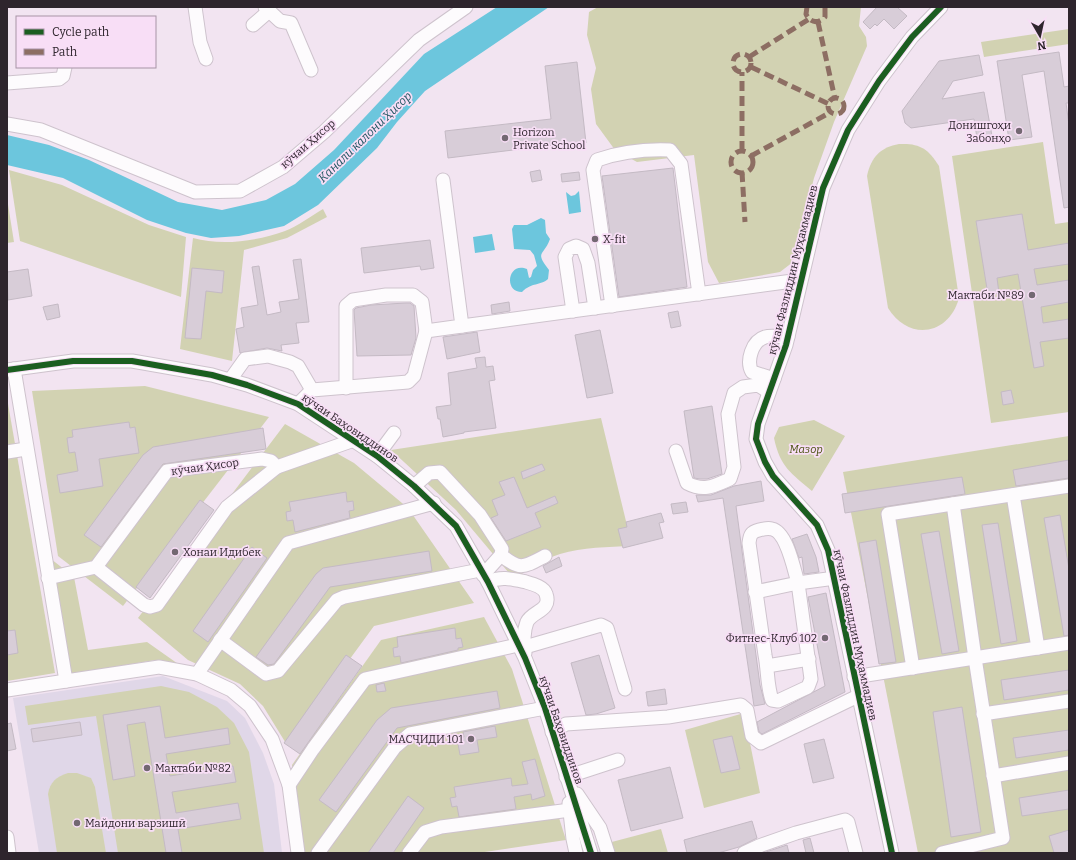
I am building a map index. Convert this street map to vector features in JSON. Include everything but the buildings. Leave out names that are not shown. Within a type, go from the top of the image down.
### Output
[{"type":"street","points":[[195,7],[200,42],[206,59]]},
{"type":"street","name":"кӯчаи Ҳисор","points":[[7,124],[41,130],[195,192],[240,192],[283,167],[324,132],[419,40],[466,7]]},
{"type":"street","name":"кӯчаи Фазлиддин Муҳаммадиев","points":[[892,853],[828,550],[817,525],[774,476],[765,462],[756,439],[758,424],[768,392],[788,337],[800,280],[823,188],[848,130],[879,81],[912,37],[941,7]]},
{"type":"street","points":[[253,25],[268,9],[280,21],[291,23],[310,70]]},
{"type":"street","points":[[7,83],[59,79],[63,76],[65,68]]},
{"type":"street","points":[[612,306],[593,170],[597,160],[611,155],[652,150],[670,150],[681,164],[699,294]]},
{"type":"street","points":[[443,180],[462,326]]},
{"type":"street","points":[[573,311],[565,257],[569,248],[576,246],[583,250],[588,263],[595,308]]},
{"type":"street","points":[[426,331],[800,280]]},
{"type":"street","points":[[298,404],[312,390],[346,388],[408,382],[414,376],[426,331],[422,302],[413,295],[386,295],[354,300],[346,306],[346,388]]},
{"type":"street","points":[[774,379],[752,372],[749,366],[751,351],[758,341],[766,337],[788,337]]},
{"type":"street","points":[[230,380],[245,359],[268,356],[298,366],[312,390]]},
{"type":"street","name":"кӯчаи Баҳовиддинов","points":[[11,370],[73,361],[132,361],[230,380],[298,404],[377,456],[414,486],[434,503],[456,526],[523,650],[545,708],[591,853]]},
{"type":"street","points":[[11,370],[66,681]]},
{"type":"street","points":[[676,451],[687,482],[698,488],[714,486],[730,479],[734,467],[728,414],[734,393],[743,387],[758,385],[768,392]]},
{"type":"street","points":[[377,456],[394,433]]},
{"type":"street","points":[[48,578],[96,566],[144,605],[150,607],[157,605],[227,507],[277,466],[354,440]]},
{"type":"street","points":[[7,452],[26,449]]},
{"type":"street","name":"кӯчаи Ҳисор","points":[[96,566],[167,471],[262,459],[271,461],[277,466]]},
{"type":"street","points":[[414,486],[429,473],[440,472],[480,515],[502,549],[501,555],[484,576]]},
{"type":"street","points":[[913,668],[888,514],[1069,486]]},
{"type":"street","points":[[1013,495],[1038,648]]},
{"type":"street","points":[[196,674],[288,543],[434,503]]},
{"type":"street","points":[[942,853],[1003,838],[953,504]]},
{"type":"street","points":[[770,528],[776,530],[782,536],[787,544],[798,583],[811,680],[808,687],[778,701],[772,700],[769,692],[767,666],[749,543],[750,535],[753,532],[770,528]]},
{"type":"street","points":[[501,555],[513,565],[520,566],[526,566],[545,556]]},
{"type":"street","points":[[220,640],[266,674],[272,673],[278,671],[337,600],[344,597],[484,576],[504,578],[532,584],[541,588],[546,593],[548,601],[545,607],[528,621],[524,635],[523,650]]},
{"type":"street","points":[[756,592],[798,583],[835,578]]},
{"type":"street","points":[[289,785],[313,749],[365,679],[523,650],[601,625],[607,628],[625,689]]},
{"type":"street","points":[[854,677],[1069,642]]},
{"type":"street","points":[[767,666],[809,659]]},
{"type":"street","points":[[7,690],[152,668],[185,670],[231,690],[250,706],[272,739],[289,785],[298,853]]},
{"type":"street","points":[[552,732],[566,724],[668,716],[741,705],[748,710],[752,736],[761,742],[858,696]]},
{"type":"street","points":[[984,714],[1069,701]]},
{"type":"street","points":[[318,853],[395,747],[410,734],[545,708]]},
{"type":"street","points":[[566,777],[618,760]]},
{"type":"street","points":[[993,776],[1069,763]]},
{"type":"street","points":[[566,777],[573,840],[576,853]]},
{"type":"street","points":[[566,777],[600,828],[608,853]]},
{"type":"street","points":[[409,853],[425,832],[441,827],[570,810]]},
{"type":"street","points":[[744,853],[796,833],[845,820],[848,822],[856,853]]},
{"type":"street","points":[[7,837],[10,853]]},
{"type":"shaded area","name":"Мактаби №82","points":[[163,676],[227,701],[245,718],[263,753],[274,784],[282,853],[39,853],[13,698]]},
{"type":"green space","points":[[598,7],[861,7],[859,26],[866,37],[867,46],[834,122],[814,178],[793,262],[780,272],[719,283],[708,262],[694,155],[637,162],[615,150],[596,124],[591,89],[596,68],[587,35],[589,12]]},
{"type":"green space","points":[[1069,29],[1069,44],[984,57],[981,42]]},
{"type":"green space","points":[[1043,142],[1055,224],[1069,222],[1069,412],[991,423],[952,156]]},
{"type":"green space","points":[[899,144],[912,144],[922,148],[931,155],[939,166],[959,298],[954,310],[947,320],[928,330],[917,330],[907,326],[897,319],[888,308],[867,176],[871,163],[882,150]]},
{"type":"green space","points":[[9,170],[62,185],[149,225],[186,237],[181,297],[20,241]]},
{"type":"green space","points":[[7,198],[14,242],[7,243]]},
{"type":"green space","points":[[323,209],[327,217],[287,238],[244,250],[232,361],[180,349],[193,238],[216,242],[251,240],[290,229]]},
{"type":"green space","points":[[145,386],[269,417],[123,606],[58,556],[32,391]]},
{"type":"green space","points":[[7,398],[55,673],[7,681]]},
{"type":"green space","points":[[601,418],[632,546],[587,549],[560,554],[530,568],[514,579],[456,510],[391,450]]},
{"type":"green space","name":"Мазор","points":[[814,420],[845,436],[812,491],[787,469],[776,448],[774,438],[779,427]]},
{"type":"green space","points":[[285,424],[354,463],[408,508],[474,603],[374,626],[287,745],[263,706],[240,684],[188,660],[138,618]]},
{"type":"green space","points":[[1069,436],[1069,853],[918,853],[843,472]]},
{"type":"green space","points":[[51,559],[74,577],[88,650],[147,642],[181,666],[156,660],[71,674]]},
{"type":"green space","points":[[484,617],[512,669],[566,840],[478,853],[304,853],[292,765],[381,640]]},
{"type":"green space","name":"Мактаби №82","points":[[161,686],[189,692],[217,707],[234,723],[249,752],[264,853],[118,853],[96,716],[28,725],[25,706]]},
{"type":"green space","points":[[744,713],[760,793],[704,808],[685,730]]},
{"type":"green space","name":"Майдони варзишӣ","points":[[68,773],[77,773],[91,778],[95,787],[106,853],[57,853],[48,794],[50,786],[54,780]]},
{"type":"green space","points":[[661,829],[668,853],[611,853],[608,843]]},
{"type":"water","name":"Канали калони Ҳисор","points":[[497,7],[549,7],[425,91],[397,122],[377,148],[318,205],[284,226],[239,236],[211,238],[186,233],[147,220],[63,178],[7,165],[7,135],[49,145],[89,160],[178,202],[222,210],[266,200],[295,184],[334,150],[424,54]]},
{"type":"water","points":[[579,191],[581,212],[569,214],[566,192],[571,196],[575,195]]},
{"type":"water","points":[[541,218],[545,220],[546,233],[550,239],[541,256],[544,264],[549,270],[548,279],[542,283],[529,287],[522,292],[516,291],[510,283],[512,273],[516,269],[527,269],[529,278],[537,266],[534,255],[530,250],[514,249],[512,229],[514,225],[527,225]]},
{"type":"water","points":[[492,234],[495,250],[475,253],[473,237]]},
{"type":"marked path","points":[[807,7],[806,14],[814,22],[820,21],[825,17],[825,7]]},
{"type":"marked path","points":[[749,57],[809,19]]},
{"type":"marked path","points":[[818,22],[835,99]]},
{"type":"marked path","points":[[742,54],[748,57],[751,63],[748,69],[742,72],[736,69],[733,63],[736,57],[742,54]]},
{"type":"marked path","points":[[751,67],[829,104]]},
{"type":"marked path","points":[[742,72],[742,151]]},
{"type":"marked path","points":[[836,98],[843,103],[844,106],[839,113],[836,114],[829,109],[828,106],[833,99],[836,98]]},
{"type":"marked path","points":[[751,156],[831,112]]},
{"type":"marked path","points":[[742,151],[750,154],[753,162],[750,170],[742,173],[734,170],[731,162],[734,154],[742,151]]},
{"type":"marked path","points":[[742,172],[745,222]]},
{"type":"cycle path","points":[[892,853],[828,550],[817,525],[773,476],[765,462],[756,439],[758,424],[786,345],[823,188],[848,130],[879,81],[912,37],[941,7]]},
{"type":"cycle path","points":[[7,370],[73,361],[132,361],[212,375],[247,385],[298,404],[377,456],[414,486],[456,526],[488,582],[525,658],[545,708],[591,853]]},
{"type":"place","name":"Донишгоҳи Забонҳо","points":[[1019,131]]},
{"type":"place","name":"Horizon Private School","points":[[505,138]]},
{"type":"place","name":"X-fit","points":[[595,239]]},
{"type":"place","name":"Мактаби №89","points":[[1032,295]]},
{"type":"place","name":"Хонаи Идибек","points":[[175,552]]},
{"type":"place","name":"Фитнес-Клуб 102","points":[[825,638]]},
{"type":"place","name":"МАСҶИДИ 101","points":[[471,739]]},
{"type":"place","name":"Мактаби №82","points":[[147,768]]},
{"type":"place","name":"Майдони варзишӣ","points":[[77,823]]}]
